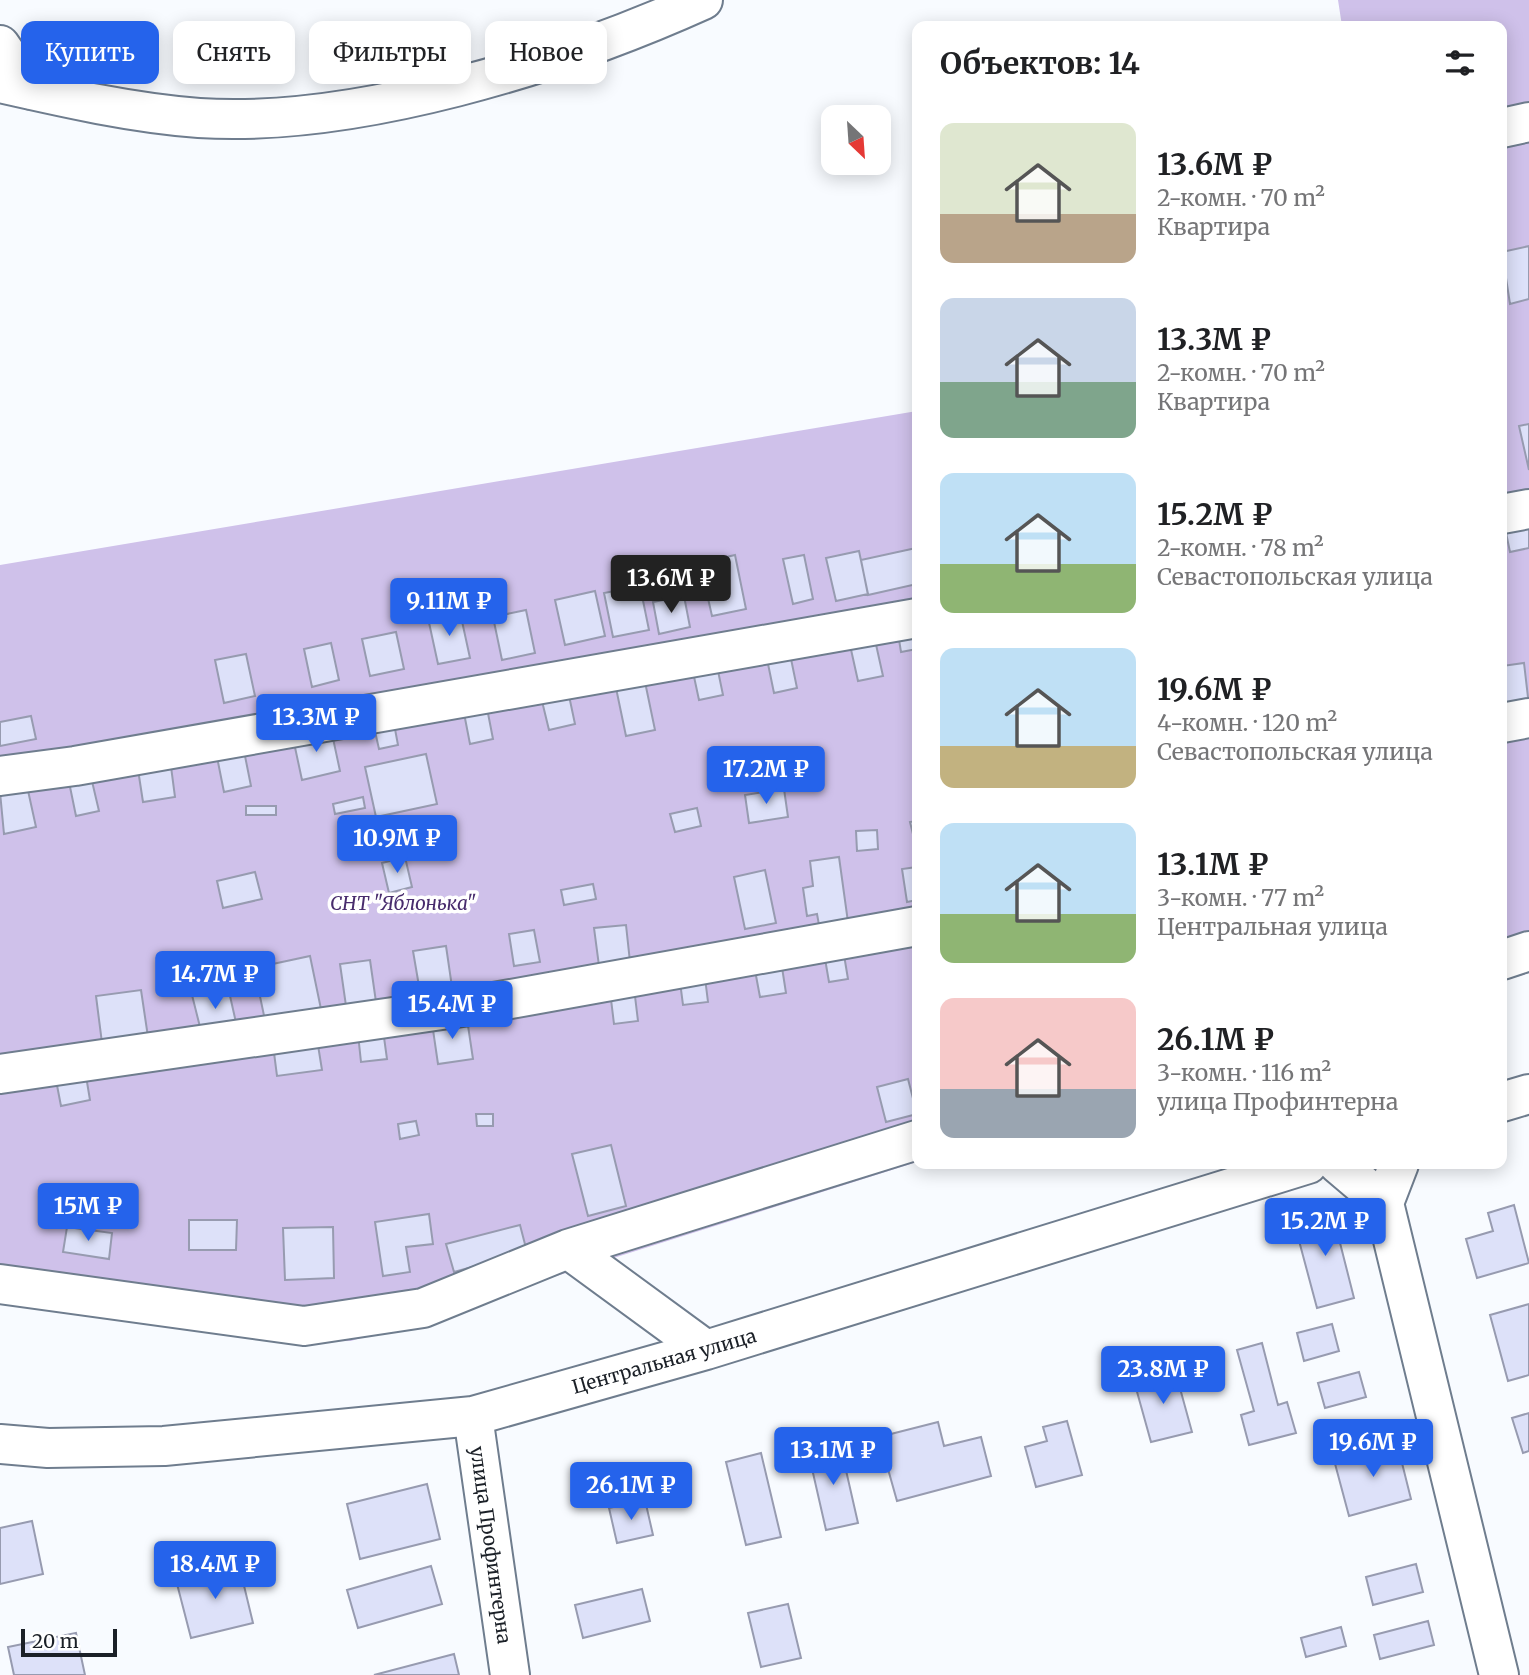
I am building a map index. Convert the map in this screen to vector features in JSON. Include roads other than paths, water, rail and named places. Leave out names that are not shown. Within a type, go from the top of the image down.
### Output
[{"type":"street","points":[[0,45],[15,86],[95,105],[200,118],[280,117],[380,102],[509,72],[643,27],[703,0]]},
{"type":"street","points":[[1507,127],[1529,122]]},
{"type":"street","points":[[1507,513],[1529,509]]},
{"type":"street","points":[[0,776],[89,764],[912,619]]},
{"type":"street","points":[[1507,722],[1529,718]]},
{"type":"street","points":[[0,1074],[483,1004],[912,927]]},
{"type":"street","points":[[1507,958],[1529,951]]},
{"type":"street","points":[[1507,1101],[1529,1094]]},
{"type":"street","points":[[0,1284],[304,1326],[423,1308],[568,1249],[912,1142]]},
{"type":"street","name":"Центральная улица","points":[[0,1444],[48,1448],[164,1447],[473,1416],[706,1350],[1292,1169]]},
{"type":"street","points":[[1344,1169],[1384,1203]]},
{"type":"street","points":[[1397,1169],[1384,1203],[1499,1675]]},
{"type":"street","points":[[568,1249],[706,1350]]},
{"type":"street","name":"улица Профинтерна","points":[[473,1416],[510,1675]]},
{"type":"park label","name":"СНТ \"Яблонька\"","points":[[403,903]]}]
